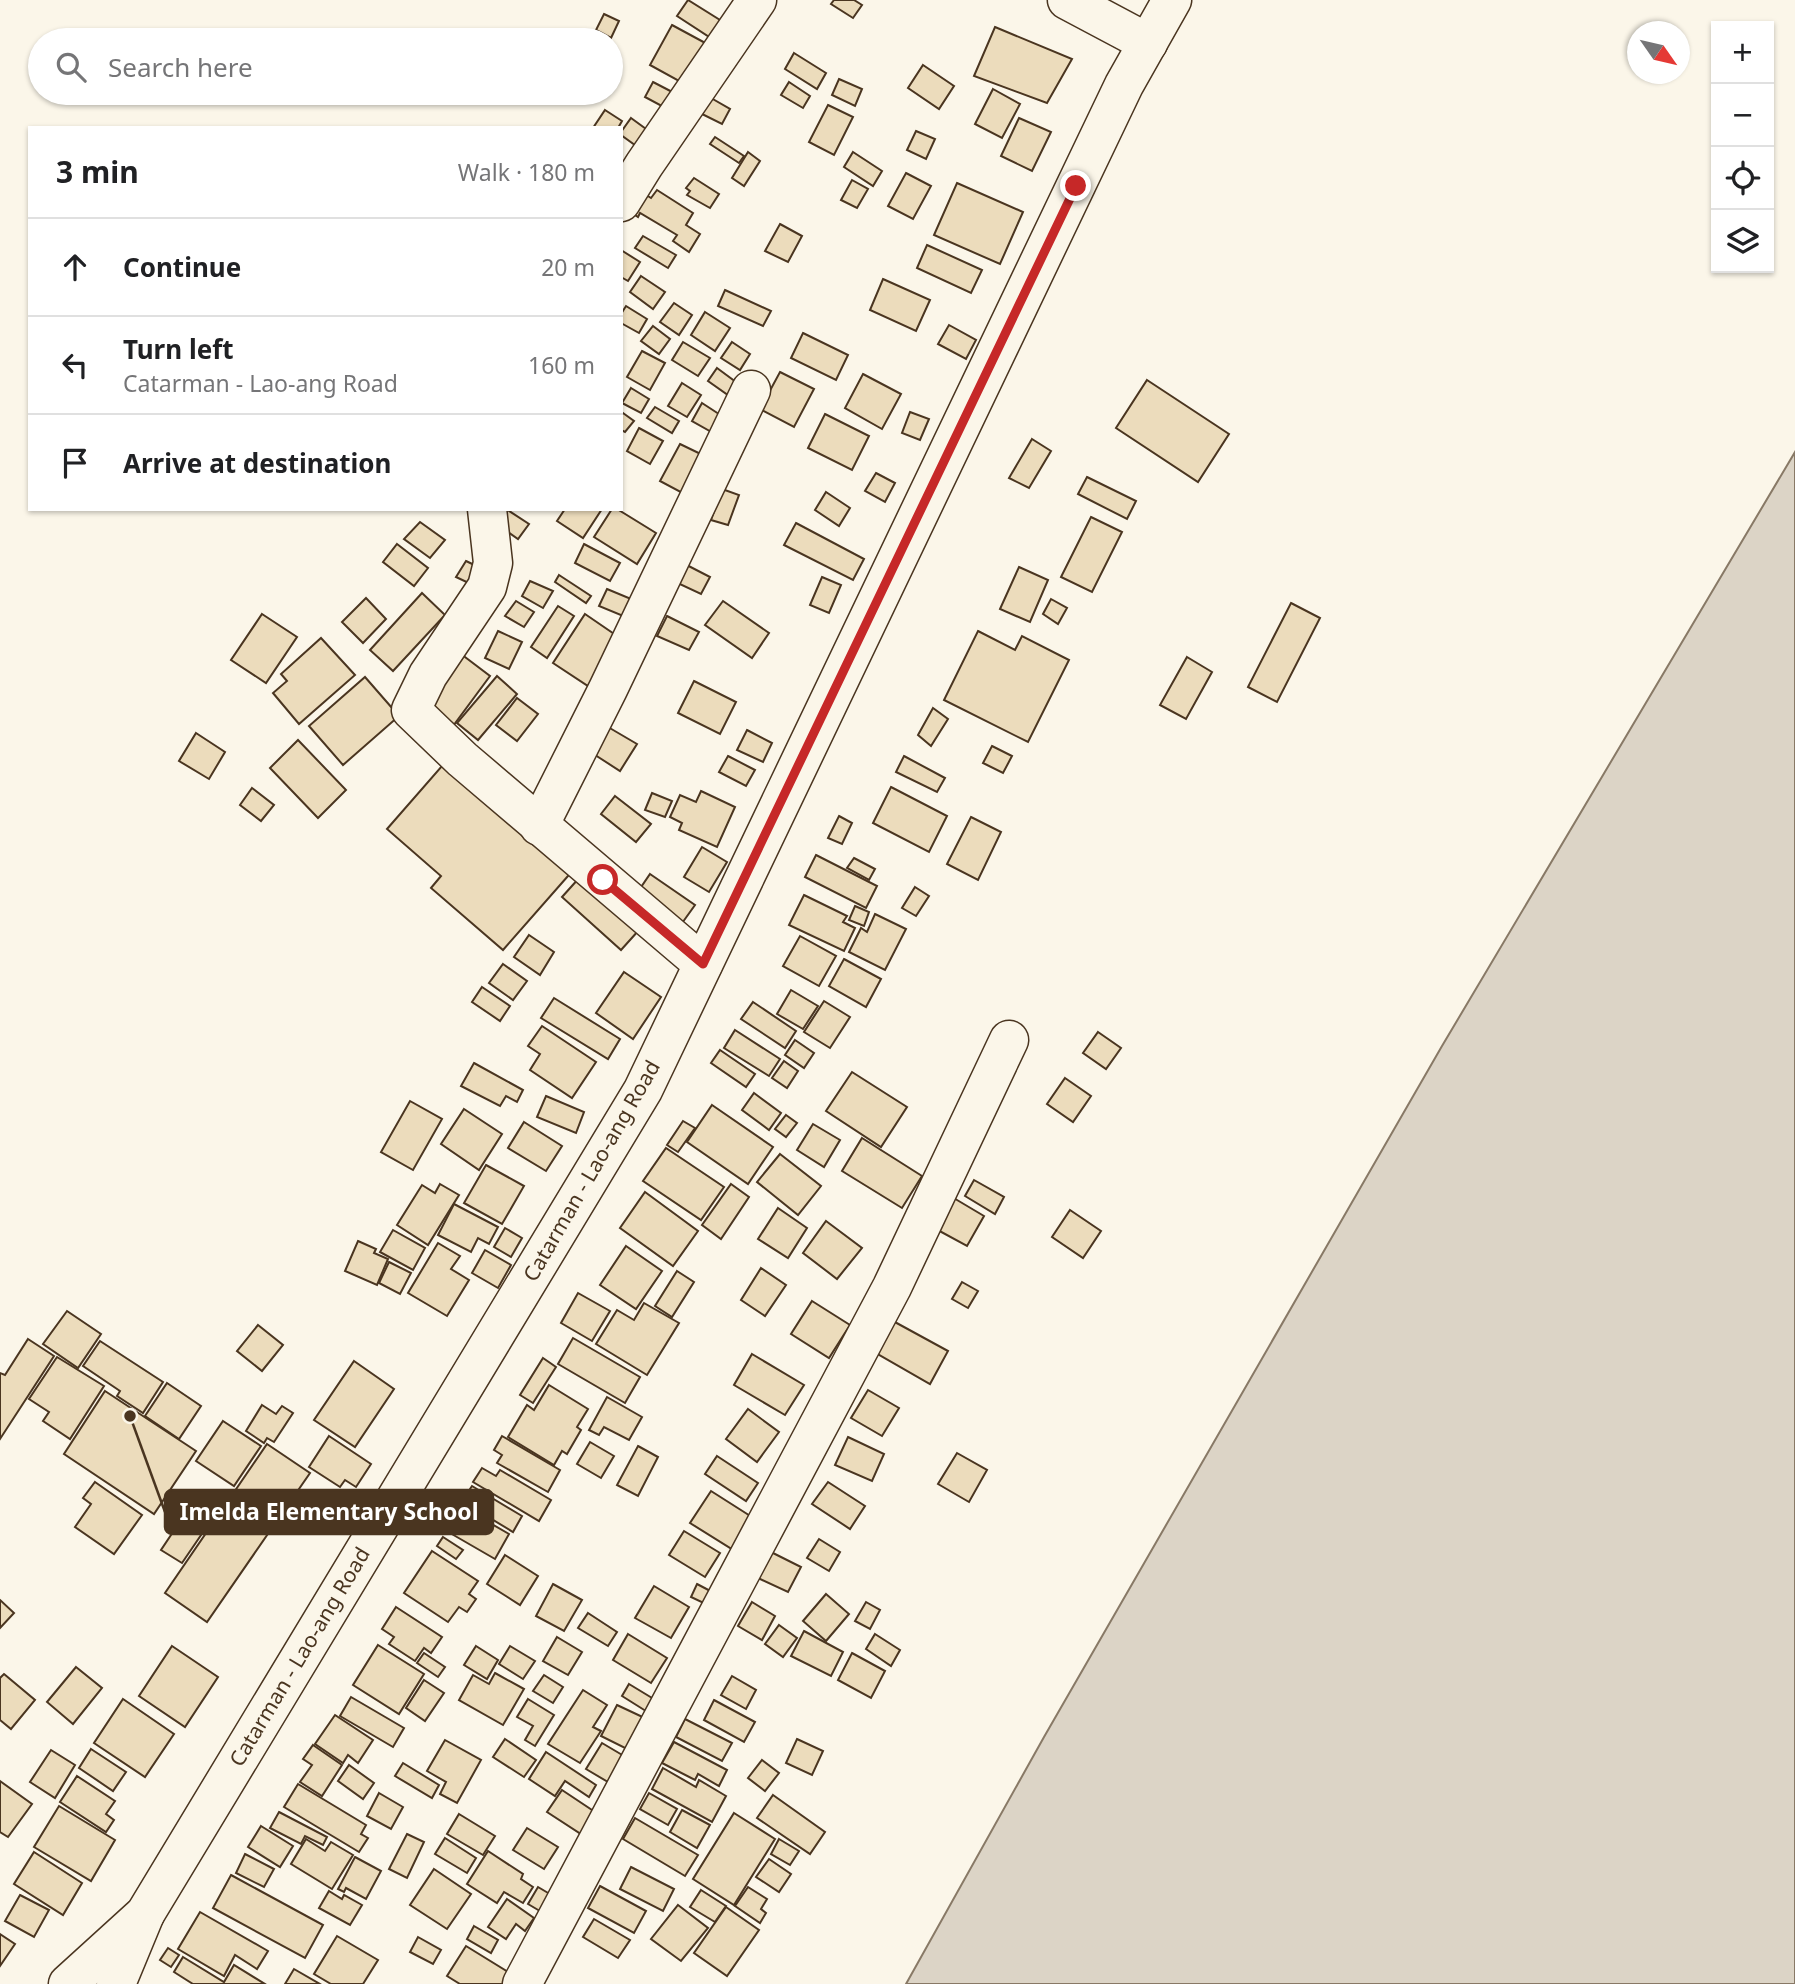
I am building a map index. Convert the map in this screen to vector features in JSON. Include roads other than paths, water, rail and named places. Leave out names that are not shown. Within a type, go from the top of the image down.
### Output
[{"type":"street","points":[[623,199],[757,0]]},
{"type":"street","points":[[1067,0],[1148,43]]},
{"type":"street","name":"Catarman - Lao-ang Road","points":[[68,1984],[145,1914],[643,1090],[1124,85],[1172,0]]},
{"type":"street","points":[[539,826],[608,689],[751,390]]},
{"type":"street","points":[[487,511],[493,563],[487,587],[428,674],[411,710],[539,826],[703,964]]},
{"type":"street","points":[[522,1984],[892,1287],[1009,1040]]},
{"type":"street","points":[[116,1984],[145,1914]]},
{"type":"place","name":"Imelda Elementary School","points":[[130,1416]]}]
